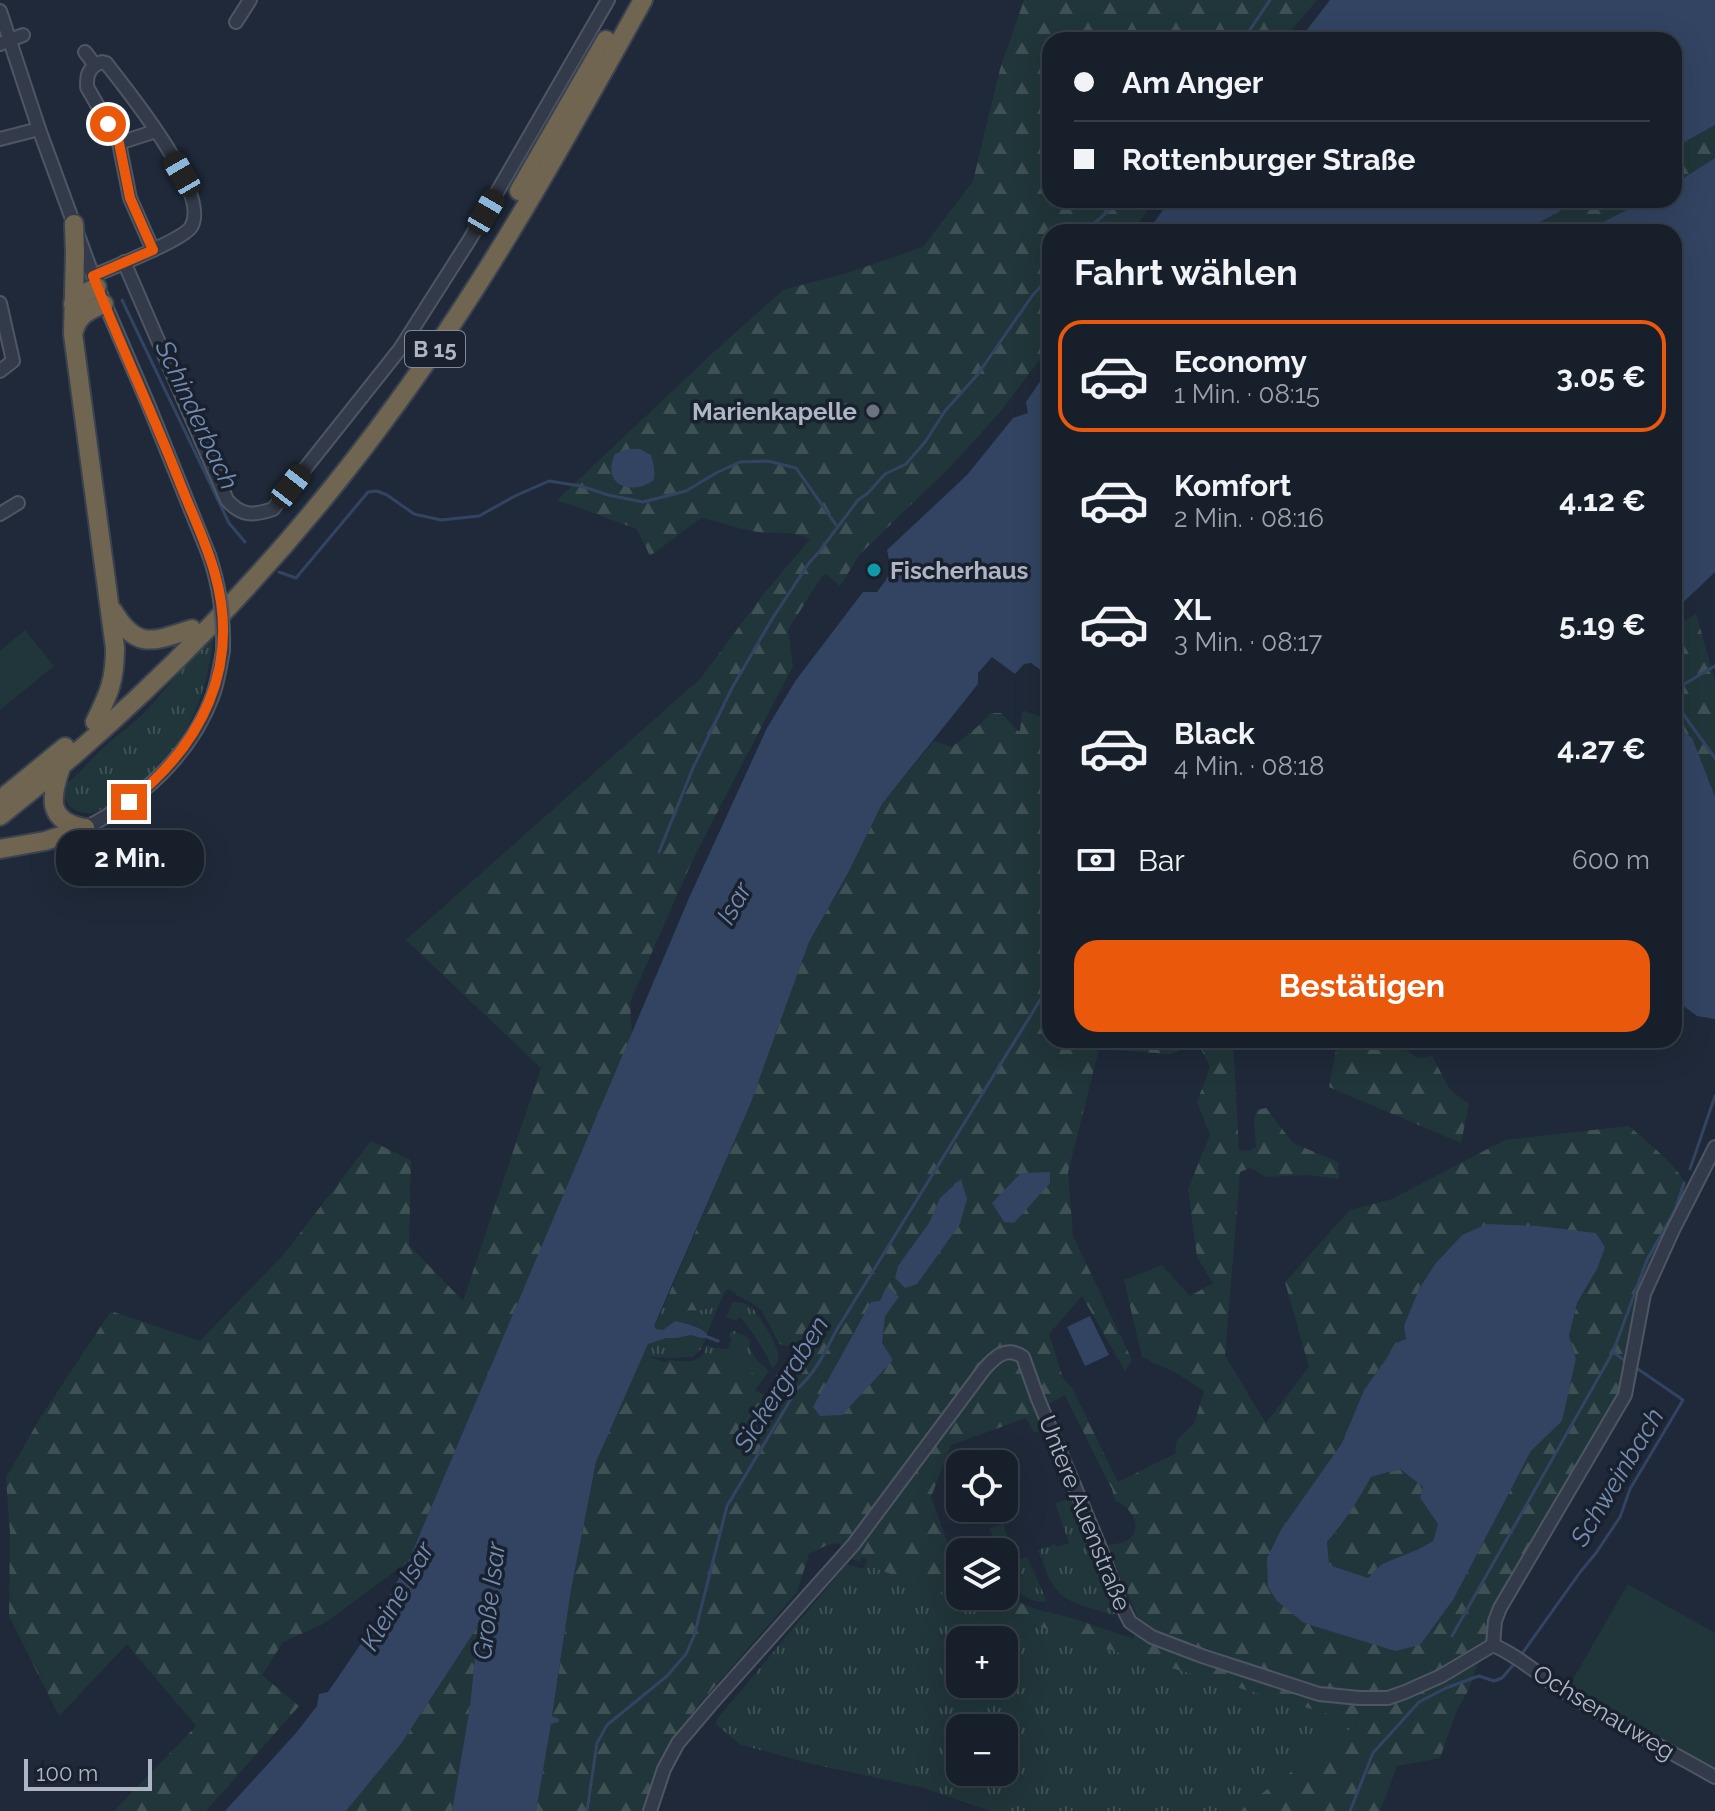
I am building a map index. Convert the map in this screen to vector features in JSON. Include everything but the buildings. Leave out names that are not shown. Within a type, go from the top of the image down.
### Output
[{"type":"highway","name":"B 15","points":[[0,800],[95,722],[192,629],[285,528],[357,439],[410,365],[488,244],[630,0]]},
{"type":"highway","name":"B 15","points":[[0,816],[145,691],[282,548],[368,443],[428,360],[500,248],[643,0]]},
{"type":"highway","points":[[74,224],[73,334],[115,648],[114,677],[95,722]]},
{"type":"highway","points":[[73,304],[81,295],[98,289]]},
{"type":"highway","points":[[73,334],[98,289]]},
{"type":"highway","points":[[109,606],[122,626],[139,638],[158,640],[192,629]]},
{"type":"highway","points":[[62,765],[52,795],[53,804],[63,820],[85,828]]},
{"type":"highway","points":[[0,849],[45,841],[85,828]]},
{"type":"street","points":[[236,22],[250,0]]},
{"type":"street","points":[[124,262],[227,500],[247,514],[256,515],[273,509],[400,349],[470,239],[608,0]]},
{"type":"street","points":[[0,11],[39,129],[98,289],[209,555],[221,603],[223,651],[213,695],[187,744],[162,774],[117,810],[85,828],[96,849]]},
{"type":"street","points":[[85,52],[95,65]]},
{"type":"street","points":[[98,289],[124,262],[153,250],[185,233],[194,217],[189,188],[156,131],[106,63],[102,62],[89,70],[87,87],[119,143],[130,198],[153,250]]},
{"type":"street","points":[[0,138],[39,129]]},
{"type":"street","points":[[119,143],[156,131]]},
{"type":"street","points":[[0,303],[13,361],[0,371]]},
{"type":"street","points":[[0,514],[18,503]]},
{"type":"street","points":[[1493,1645],[1495,1621],[1500,1608],[1625,1395],[1644,1294],[1715,1147]]},
{"type":"street","name":"Untere Auenstraße","points":[[650,1811],[664,1769],[678,1743],[853,1545],[985,1368],[1002,1353],[1014,1352],[1023,1357],[1125,1612],[1130,1622],[1152,1637],[1319,1694],[1359,1698],[1388,1698],[1405,1692],[1441,1676],[1493,1645]]},
{"type":"street","name":"Ochsenauweg","points":[[1493,1645],[1603,1715],[1715,1777]]},
{"type":"green space","points":[[1024,0],[1317,0],[1290,32],[1042,32],[1042,208],[1149,208],[1138,224],[1042,224],[1042,357],[1001,411],[950,467],[860,554],[840,586],[826,574],[822,576],[788,630],[793,666],[693,859],[630,1002],[632,1035],[408,1562],[323,1624],[283,1642],[262,1675],[299,1706],[206,1811],[114,1811],[196,1726],[127,1644],[59,1716],[9,1616],[10,1533],[6,1478],[40,1418],[111,1311],[200,1341],[284,1254],[371,1141],[411,1160],[409,1245],[463,1301],[541,1068],[406,940],[701,678],[762,596],[810,539],[752,531],[701,518],[650,556],[637,529],[557,500],[783,290],[850,272],[923,247],[973,181],[1000,69]]},
{"type":"green space","points":[[1715,125],[1715,158],[1682,179],[1682,144]]},
{"type":"green space","points":[[1566,208],[1630,208],[1600,224],[1536,224]]},
{"type":"green space","points":[[1696,614],[1715,680],[1715,800],[1682,739],[1682,623]]},
{"type":"green space","points":[[25,630],[54,666],[0,710],[0,651]]},
{"type":"green space","points":[[213,637],[210,662],[196,710],[171,754],[136,789],[100,810],[86,813],[70,806],[64,796],[68,782],[143,714]]},
{"type":"green space","points":[[1025,711],[1042,717],[1042,1048],[1186,1048],[1171,1054],[1099,1049],[1068,1172],[1073,1236],[1132,1360],[1125,1371],[1082,1296],[1049,1334],[1063,1378],[1072,1388],[1118,1482],[1175,1454],[1177,1440],[1194,1424],[1204,1391],[1178,1374],[1142,1357],[1124,1280],[1162,1265],[1190,1296],[1213,1283],[1197,1257],[1188,1189],[1210,1135],[1197,1102],[1210,1067],[1200,1048],[1233,1048],[1239,1150],[1249,1151],[1256,1147],[1254,1120],[1257,1110],[1266,1108],[1293,1143],[1338,1162],[1339,1179],[1307,1175],[1266,1177],[1250,1168],[1240,1172],[1225,1356],[1266,1423],[1309,1367],[1285,1282],[1350,1210],[1392,1199],[1505,1140],[1629,1126],[1673,1166],[1689,1194],[1652,1266],[1621,1393],[1490,1619],[1487,1639],[1440,1758],[1397,1766],[1380,1811],[1241,1811],[1356,1725],[1367,1713],[1335,1716],[1120,1653],[990,1610],[1018,1610],[1018,1602],[1134,1639],[1137,1615],[1106,1545],[1126,1541],[1132,1536],[1136,1525],[1131,1513],[1115,1501],[1112,1489],[1065,1395],[1043,1407],[1043,1429],[1034,1433],[1026,1418],[951,1445],[946,1450],[946,1458],[931,1497],[946,1539],[946,1594],[869,1566],[867,1559],[862,1557],[860,1562],[849,1558],[839,1543],[809,1554],[797,1592],[696,1708],[659,1762],[643,1811],[536,1811],[551,1723],[559,1722],[552,1716],[571,1590],[596,1462],[643,1355],[665,1362],[692,1361],[704,1353],[729,1356],[755,1375],[755,1390],[774,1400],[783,1393],[803,1364],[789,1346],[779,1343],[762,1311],[731,1290],[727,1289],[718,1306],[696,1311],[673,1307],[669,1294],[750,1105],[809,942],[882,804],[934,741],[952,747],[990,713],[1001,713],[1018,731]],"holes":[[[1462,1235],[1597,1269],[1577,1303],[1569,1336],[1576,1359],[1562,1420],[1531,1451],[1453,1600],[1420,1645],[1304,1623],[1319,1478],[1342,1443],[1364,1390],[1398,1342],[1406,1339],[1419,1289],[1435,1264]]]},
{"type":"green space","points":[[1336,1048],[1402,1048],[1418,1058],[1432,1056],[1450,1090],[1469,1104],[1461,1143],[1329,1087]]},
{"type":"green space","points":[[669,1294],[673,1307],[692,1312],[718,1306],[707,1334],[697,1327],[675,1321],[663,1330],[656,1329],[654,1326]]},
{"type":"green space","points":[[733,1302],[751,1307],[768,1330],[778,1357],[777,1364],[772,1368],[743,1320],[726,1317]]},
{"type":"green space","points":[[732,1330],[747,1337],[756,1359],[769,1371],[755,1390],[722,1355],[704,1353],[707,1345],[728,1349]]},
{"type":"green space","points":[[691,1335],[706,1338],[693,1357],[643,1355],[648,1344]]},
{"type":"green space","points":[[1400,1469],[1423,1487],[1420,1498],[1438,1524],[1433,1541],[1382,1564],[1368,1578],[1328,1565],[1327,1542],[1339,1529],[1371,1477]]},
{"type":"green space","points":[[1072,1498],[1117,1609],[1116,1614],[1073,1602],[1058,1592],[1038,1550],[1069,1543],[1055,1503]]},
{"type":"green space","points":[[1003,1524],[1008,1538],[993,1538],[989,1528]]},
{"type":"green space","points":[[1027,1557],[1046,1602],[1032,1600],[1019,1592],[1018,1561]]},
{"type":"green space","points":[[847,1564],[863,1569],[866,1564],[946,1594],[946,1610],[990,1610],[1120,1653],[1368,1713],[1241,1811],[990,1811],[924,1788],[808,1763],[739,1744],[716,1724]]},
{"type":"green space","points":[[1628,1584],[1715,1633],[1715,1769],[1569,1686]]},
{"type":"green space","points":[[479,1624],[470,1707],[452,1811],[346,1811],[401,1744]]},
{"type":"water","points":[[1330,0],[1715,0],[1715,125],[1682,144],[1682,32],[1305,32]]},
{"type":"water","points":[[1715,158],[1715,572],[1682,603],[1682,224],[1600,224],[1630,208],[1682,208],[1682,179]]},
{"type":"water","points":[[1164,208],[1566,208],[1536,224],[1153,224]]},
{"type":"water","points":[[1042,379],[1042,671],[1031,663],[1024,664],[1015,674],[992,657],[978,673],[978,684],[882,804],[809,942],[750,1105],[654,1326],[663,1330],[675,1321],[701,1329],[707,1334],[706,1338],[691,1335],[648,1344],[596,1462],[571,1590],[552,1716],[559,1722],[551,1724],[536,1811],[452,1811],[470,1707],[478,1626],[401,1744],[346,1811],[225,1811],[296,1733],[317,1706],[319,1694],[328,1692],[371,1629],[408,1562],[689,898],[767,728],[796,680],[863,592],[877,592],[885,581],[890,569],[887,550],[967,475],[1013,418],[1028,413],[1026,402]]},
{"type":"water","points":[[627,449],[640,449],[651,455],[654,480],[637,487],[615,481],[612,465],[615,454]]},
{"type":"water","points":[[1682,730],[1692,738],[1715,797],[1715,1019],[1697,1016],[1682,1005]]},
{"type":"water","points":[[1050,1172],[1050,1183],[1014,1223],[1004,1222],[992,1203],[1021,1173]]},
{"type":"water","points":[[961,1179],[967,1199],[960,1224],[917,1284],[905,1288],[895,1278],[898,1266],[929,1223],[940,1198]]},
{"type":"water","points":[[1487,1224],[1538,1226],[1596,1233],[1605,1247],[1597,1269],[1577,1303],[1569,1336],[1576,1359],[1562,1421],[1531,1451],[1453,1600],[1420,1645],[1395,1651],[1304,1623],[1277,1601],[1268,1587],[1267,1558],[1281,1530],[1342,1443],[1364,1390],[1398,1342],[1406,1339],[1404,1326],[1419,1289],[1435,1264],[1462,1235]],"holes":[[[1400,1469],[1423,1487],[1420,1498],[1438,1524],[1433,1541],[1382,1564],[1368,1578],[1329,1565],[1327,1542],[1371,1477]]]},
{"type":"water","points":[[887,1286],[899,1297],[885,1316],[882,1343],[893,1360],[842,1415],[820,1416],[813,1407],[871,1302],[880,1301]]},
{"type":"water","points":[[1090,1316],[1109,1355],[1085,1366],[1067,1327]]},
{"type":"waterway","points":[[1248,32],[1270,0]]},
{"type":"waterway","points":[[1093,224],[1112,208]]},
{"type":"waterway","points":[[659,852],[693,768],[732,688],[809,563],[858,500],[885,474],[906,464],[925,442],[945,411],[978,374],[1042,285]]},
{"type":"waterway","name":"Schinderbach","points":[[122,300],[229,523],[245,542]]},
{"type":"waterway","name":"Schinderbach","points":[[279,572],[296,578],[368,492],[377,491],[414,514],[441,520],[479,516],[549,481],[643,502],[686,491],[740,462],[768,461],[796,468],[836,525]]},
{"type":"waterway","points":[[1682,685],[1715,666]]},
{"type":"waterway","name":"Schweinbach","points":[[1682,712],[1715,758]]},
{"type":"waterway","name":"Sickergraben","points":[[587,1811],[597,1743],[607,1725],[667,1676],[686,1654],[694,1636],[727,1506],[797,1389],[819,1362],[1042,997]]},
{"type":"waterway","name":"Schweinbach","points":[[1690,1169],[1715,1096]]},
{"type":"waterway","name":"Schweinbach","points":[[1452,1636],[1613,1352],[1647,1260],[1675,1210],[1684,1183]]},
{"type":"waterway","points":[[705,1336],[718,1341]]},
{"type":"waterway","name":"Schweinbach","points":[[1613,1352],[1628,1363]]},
{"type":"waterway","name":"Schweinbach","points":[[1521,1655],[1620,1517],[1630,1489],[1683,1400],[1638,1369]]},
{"type":"waterway","points":[[777,1376],[796,1389]]},
{"type":"waterway","name":"Schweinbach","points":[[1350,1811],[1373,1753],[1419,1702],[1479,1676],[1494,1681],[1502,1678],[1515,1663]]},
{"type":"place","name":"Marienkapelle","points":[[873,411]]},
{"type":"place","name":"Fischerhaus","points":[[874,570]]},
{"type":"route","points":[[108,124],[119,143],[130,198],[153,250],[93,276],[209,555],[219,589],[224,633],[218,680],[207,709],[187,744],[162,774],[129,802]]},
{"type":"water label","name":"Isar","points":[[734,903]]},
{"type":"water label","name":"Kleine Isar","points":[[397,1596]]},
{"type":"water label","name":"Große Isar","points":[[489,1601]]}]
